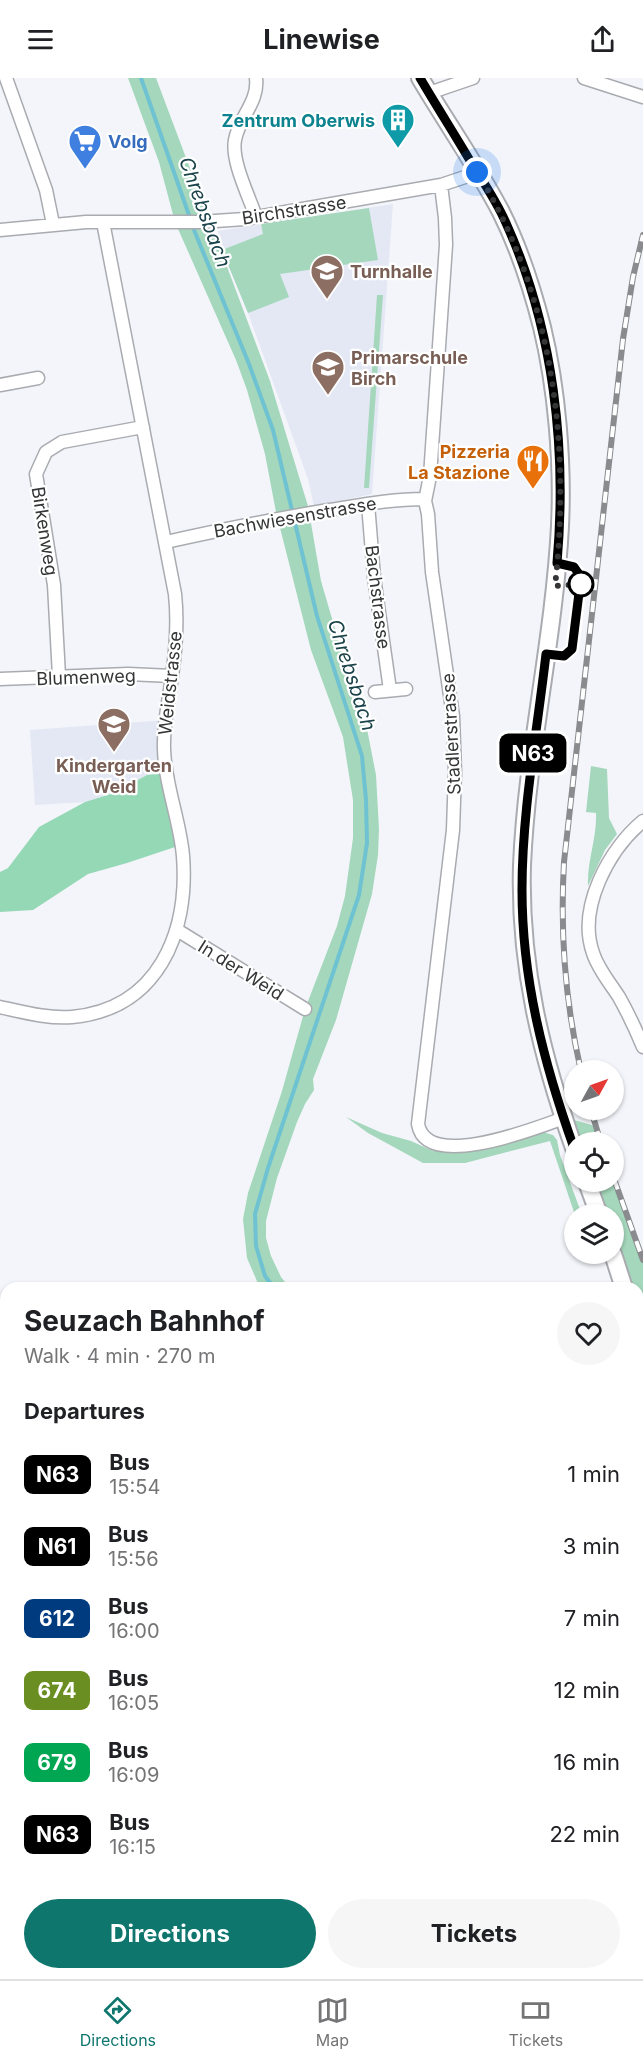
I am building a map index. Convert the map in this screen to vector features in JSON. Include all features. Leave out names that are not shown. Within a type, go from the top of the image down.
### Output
[{"type":"main road","points":[[420,78],[493,198],[517,251],[542,327],[550,374],[561,463],[560,525],[530,782],[522,864],[522,891],[525,952],[532,1004],[546,1064],[564,1118]]},
{"type":"main road","points":[[617,1264],[622,1282]]},
{"type":"street","points":[[6,78],[48,196],[53,224]]},
{"type":"street","points":[[256,78],[255,98],[236,134],[234,146],[238,165],[256,217]]},
{"type":"street","points":[[429,93],[473,78]]},
{"type":"street","points":[[584,78],[643,97]]},
{"type":"street","name":"Birchstrasse","points":[[0,230],[53,224],[181,223],[256,217],[453,183],[477,172]]},
{"type":"street","name":"Stadlerstrasse","points":[[441,185],[446,245],[430,476],[424,499],[428,517],[432,572],[450,691],[455,792],[453,830],[419,1128],[430,1143],[460,1145],[513,1135],[564,1118]]},
{"type":"street","name":"Weidstrasse","points":[[0,1007],[58,1017],[90,1014],[109,1007],[134,993],[150,979],[168,952],[177,930],[183,891],[182,853],[167,784],[164,745],[177,638],[173,577],[103,222]]},
{"type":"street","points":[[0,385],[38,378]]},
{"type":"street","name":"Birkenweg","points":[[59,676],[54,585],[36,474],[46,452],[62,442],[142,427]]},
{"type":"street","name":"Bachwiesenstrasse","points":[[166,542],[301,514],[368,504],[424,499]]},
{"type":"street","name":"Bachstrasse","points":[[368,504],[374,577],[390,690]]},
{"type":"street","name":"Blumenweg","points":[[0,679],[128,674],[172,676]]},
{"type":"street","points":[[375,692],[406,689]]},
{"type":"street","points":[[643,821],[620,844],[606,864],[594,896],[589,933],[593,955],[626,1010],[643,1047]]},
{"type":"street","name":"In der Weid","points":[[177,930],[305,1010]]},
{"type":"shaded area","name":"Primarschule Birch","points":[[393,204],[372,494],[314,506],[308,479],[248,313],[222,250],[218,231]]},
{"type":"shaded area","points":[[166,720],[166,773],[147,775],[114,793],[85,802],[35,805],[30,730]]},
{"type":"green space","points":[[128,78],[156,78],[270,381],[308,506],[321,581],[367,729],[376,775],[379,829],[372,894],[336,1020],[313,1079],[314,1090],[297,1122],[277,1178],[266,1221],[266,1238],[271,1256],[285,1282],[257,1282],[247,1258],[243,1219],[248,1193],[282,1091],[305,1009],[337,926],[345,896],[353,838],[353,800],[343,737],[311,650],[276,512],[265,454],[247,390],[175,222],[159,162]]},
{"type":"green space","points":[[369,208],[378,260],[280,274],[289,297],[248,313],[222,250],[263,234],[261,224]]},
{"type":"green space","points":[[377,295],[383,295],[369,488],[364,488]]},
{"type":"green space","points":[[591,766],[607,769],[609,818],[617,834],[605,850],[588,886],[596,823],[596,813],[586,812]]},
{"type":"green space","points":[[166,773],[181,845],[88,874],[33,910],[0,912],[0,872],[8,868],[39,827],[85,802],[114,793],[147,775]]},
{"type":"green space","points":[[346,1117],[433,1151],[474,1150],[500,1145],[539,1131],[553,1135],[557,1140],[564,1166],[564,1182],[550,1141],[465,1163],[423,1163],[368,1133]]},
{"type":"green space","points":[[574,1120],[595,1126],[597,1132],[579,1132]]},
{"type":"green space","points":[[567,1192],[574,1192],[578,1204],[571,1204]]},
{"type":"green space","points":[[600,1192],[619,1192],[623,1204],[604,1204]]},
{"type":"green space","points":[[624,1207],[643,1260],[643,1282],[628,1282],[623,1264]]},
{"type":"waterway","name":"Chrebsbach","points":[[141,78],[190,218]]},
{"type":"waterway","name":"Chrebsbach","points":[[192,225],[249,364],[273,430],[317,616],[362,756],[366,800],[367,843],[359,895],[268,1168],[255,1214],[256,1246],[265,1276],[270,1282]]},
{"type":"railway","points":[[579,1060],[571,1019],[563,941],[564,862],[623,339],[633,277],[643,235]]},
{"type":"railway","points":[[594,1120],[598,1132]]},
{"type":"railway","points":[[619,1192],[643,1260]]},
{"type":"bus line","name":"N63","points":[[420,78],[500,210],[528,280],[548,356],[560,454],[561,502],[557,563],[574,567],[579,571],[581,577],[572,649],[564,656],[546,654],[536,724],[522,864],[523,929],[528,977],[541,1045],[569,1132]]},
{"type":"place","name":"Zentrum Oberwis","points":[[398,149]]},
{"type":"place","name":"Volg","points":[[85,170]]},
{"type":"place","name":"Turnhalle","points":[[327,300]]},
{"type":"place","name":"Primarschule Birch","points":[[328,396]]},
{"type":"place","name":"Pizzeria La Stazione","points":[[533,490]]},
{"type":"place","name":"Kindergarten Weid","points":[[114,753]]},
{"type":"route","points":[[477,172],[500,210],[517,251],[535,303],[548,356],[561,463],[560,525],[555,586],[581,584]]}]
